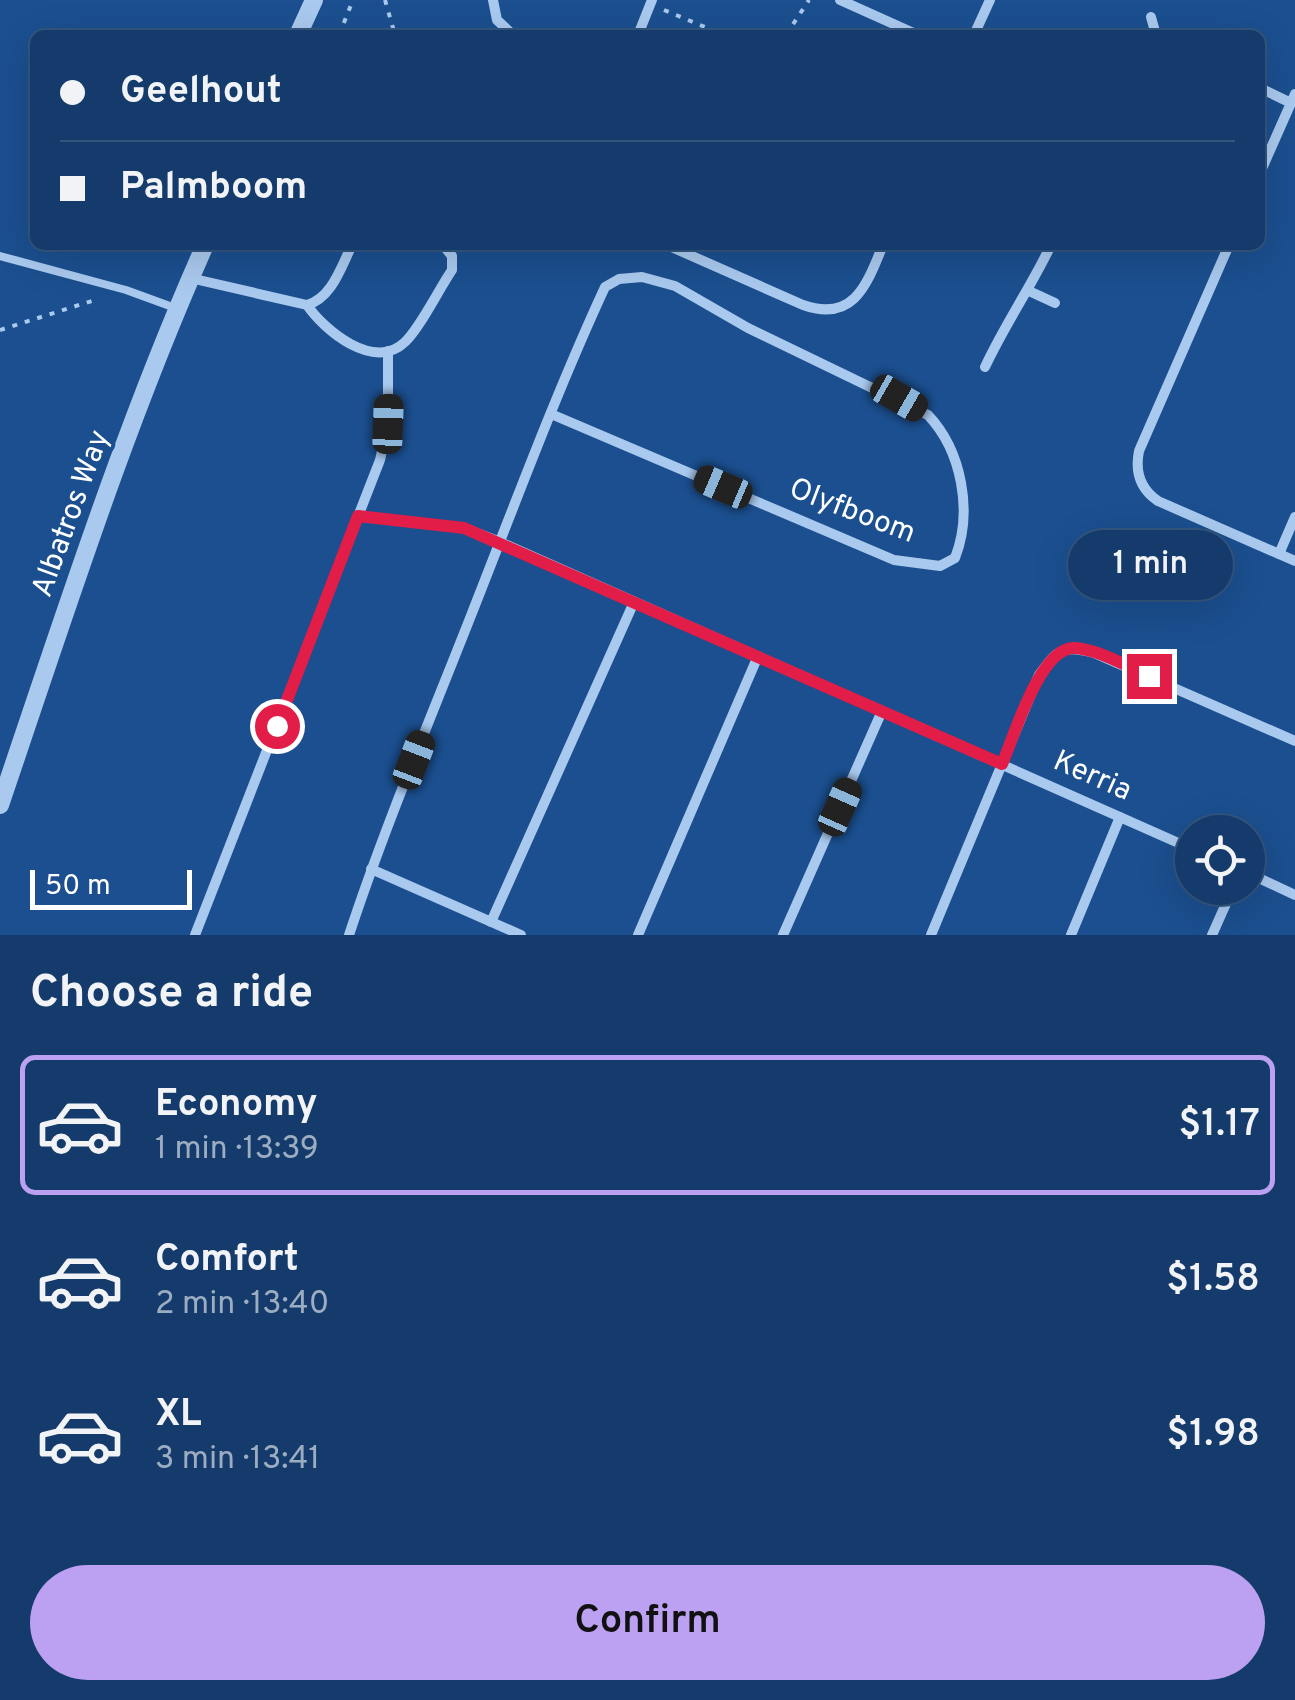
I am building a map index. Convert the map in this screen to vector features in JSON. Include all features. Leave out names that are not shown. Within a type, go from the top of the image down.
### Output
[{"type":"street","points":[[300,30],[314,0]]},
{"type":"street","points":[[493,0],[497,20],[508,30]]},
{"type":"street","points":[[840,0],[907,30]]},
{"type":"street","points":[[976,30],[990,0]]},
{"type":"street","points":[[640,30],[652,2]]},
{"type":"street","points":[[1150,17],[1154,30]]},
{"type":"street","points":[[1265,90],[1293,98],[1265,162]]},
{"type":"street","name":"Albatros Way","points":[[0,805],[110,488],[203,250]]},
{"type":"street","points":[[190,278],[306,305],[327,294],[349,250]]},
{"type":"street","points":[[306,305],[336,337],[366,350],[388,350],[404,344],[452,270],[452,256],[447,250]]},
{"type":"street","points":[[679,250],[803,305],[827,310],[854,301],[866,286],[881,250]]},
{"type":"street","points":[[985,367],[1049,250]]},
{"type":"street","points":[[1227,250],[1139,451],[1138,468],[1145,490],[1158,501],[1295,561]]},
{"type":"street","name":"Olyfboom","points":[[642,277],[676,286],[748,328],[928,415],[944,432],[955,456],[964,535],[955,558],[940,566],[894,560],[551,414],[606,287],[619,279],[642,277]]},
{"type":"street","points":[[1029,292],[1054,302]]},
{"type":"street","points":[[195,935],[380,460],[388,424],[388,350]]},
{"type":"street","points":[[349,935],[371,869],[551,414]]},
{"type":"street","name":"Kerria","points":[[358,516],[464,528],[500,542],[1175,841]]},
{"type":"street","points":[[1279,554],[1295,517]]},
{"type":"street","points":[[491,922],[634,602]]},
{"type":"street","points":[[932,935],[1040,675],[1054,654],[1075,648],[1112,660],[1295,741]]},
{"type":"street","points":[[638,935],[758,656]]},
{"type":"street","points":[[783,935],[882,711]]},
{"type":"street","points":[[1072,935],[1120,816]]},
{"type":"street","points":[[371,869],[521,935]]},
{"type":"street","points":[[1265,881],[1295,894]]},
{"type":"street","points":[[1212,935],[1225,905]]},
{"type":"lane","points":[[0,256],[178,308]]},
{"type":"path","points":[[340,30],[354,0]]},
{"type":"path","points":[[385,0],[394,30]]},
{"type":"path","points":[[789,30],[809,0]]},
{"type":"path","points":[[652,2],[713,30]]},
{"type":"path","points":[[0,330],[126,290]]},
{"type":"route","points":[[277,726],[358,516],[464,528],[1002,764],[1040,675],[1054,654],[1075,648],[1149,676]]}]
